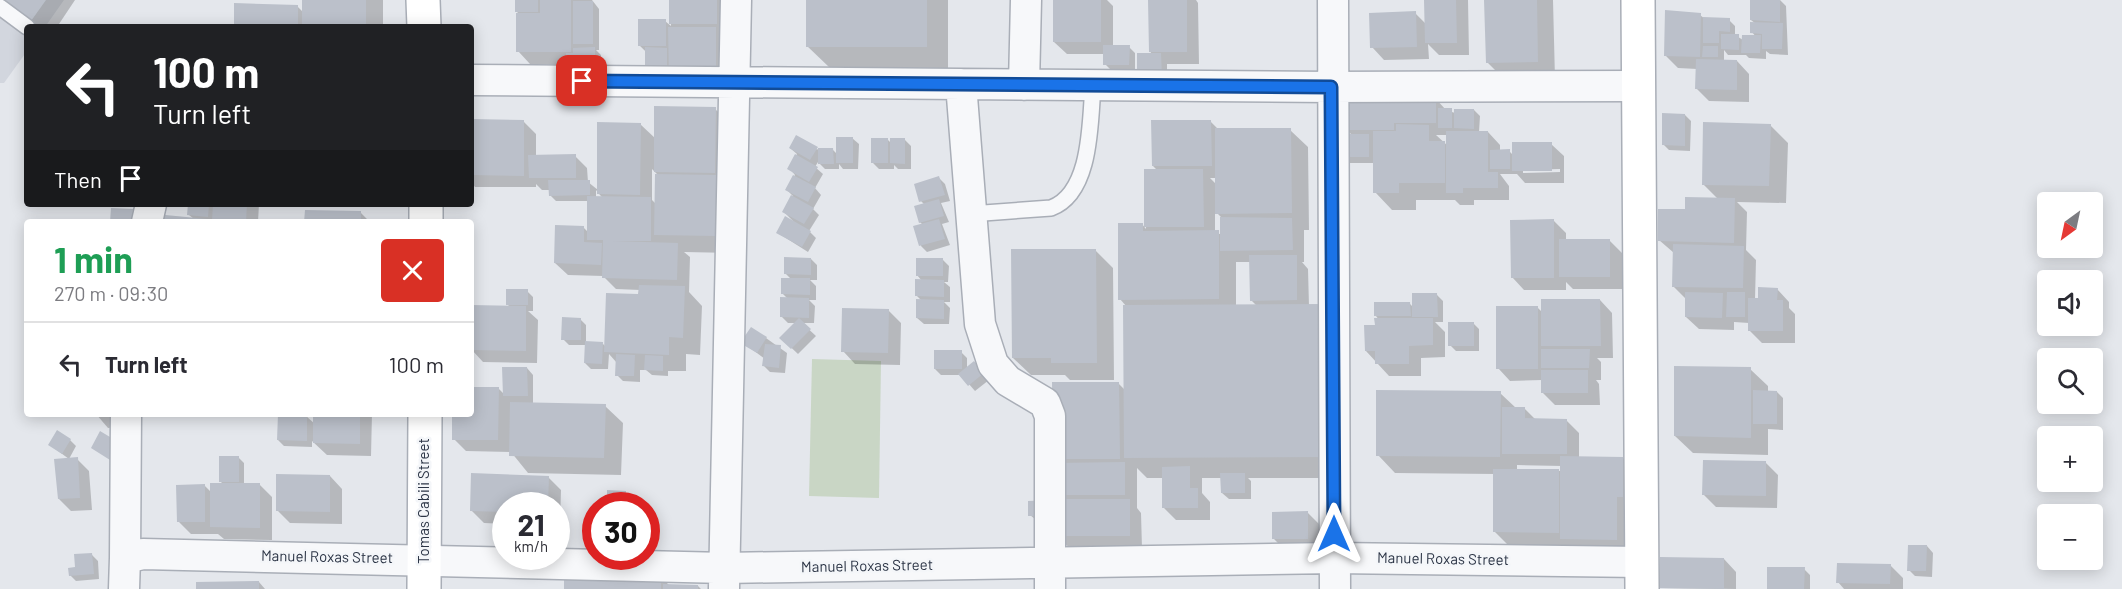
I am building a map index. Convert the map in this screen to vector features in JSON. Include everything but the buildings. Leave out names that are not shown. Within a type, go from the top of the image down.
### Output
[{"type":"street","points":[[423,0],[424,24]]},
{"type":"street","points":[[724,579],[737,83],[736,0]]},
{"type":"street","points":[[1024,85],[1026,0]]},
{"type":"street","points":[[1333,0],[1331,87],[1335,589]]},
{"type":"street","points":[[1638,0],[1642,576]]},
{"type":"street","points":[[474,80],[1331,87],[1638,86]]},
{"type":"street","points":[[961,84],[980,324],[993,363],[1008,381],[1045,403],[1050,416],[1050,576]]},
{"type":"street","points":[[124,589],[126,417]]},
{"type":"street","name":"Tomas Cabili Street","points":[[424,574],[425,417]]},
{"type":"street","name":"Manuel Roxas Street","points":[[125,558],[143,554],[424,574],[724,579],[1050,576],[1335,558],[1642,576]]},
{"type":"lane","points":[[0,8],[24,25]]},
{"type":"lane","points":[[970,214],[1051,208],[1061,204],[1078,180],[1088,146],[1093,85]]},
{"type":"shaded area","points":[[0,0],[64,0],[47,24],[24,24],[24,55],[4,83],[0,83]]},
{"type":"green space","points":[[812,359],[881,361],[879,498],[809,496]]},
{"type":"route","points":[[582,81],[1331,87],[1334,534]]}]
